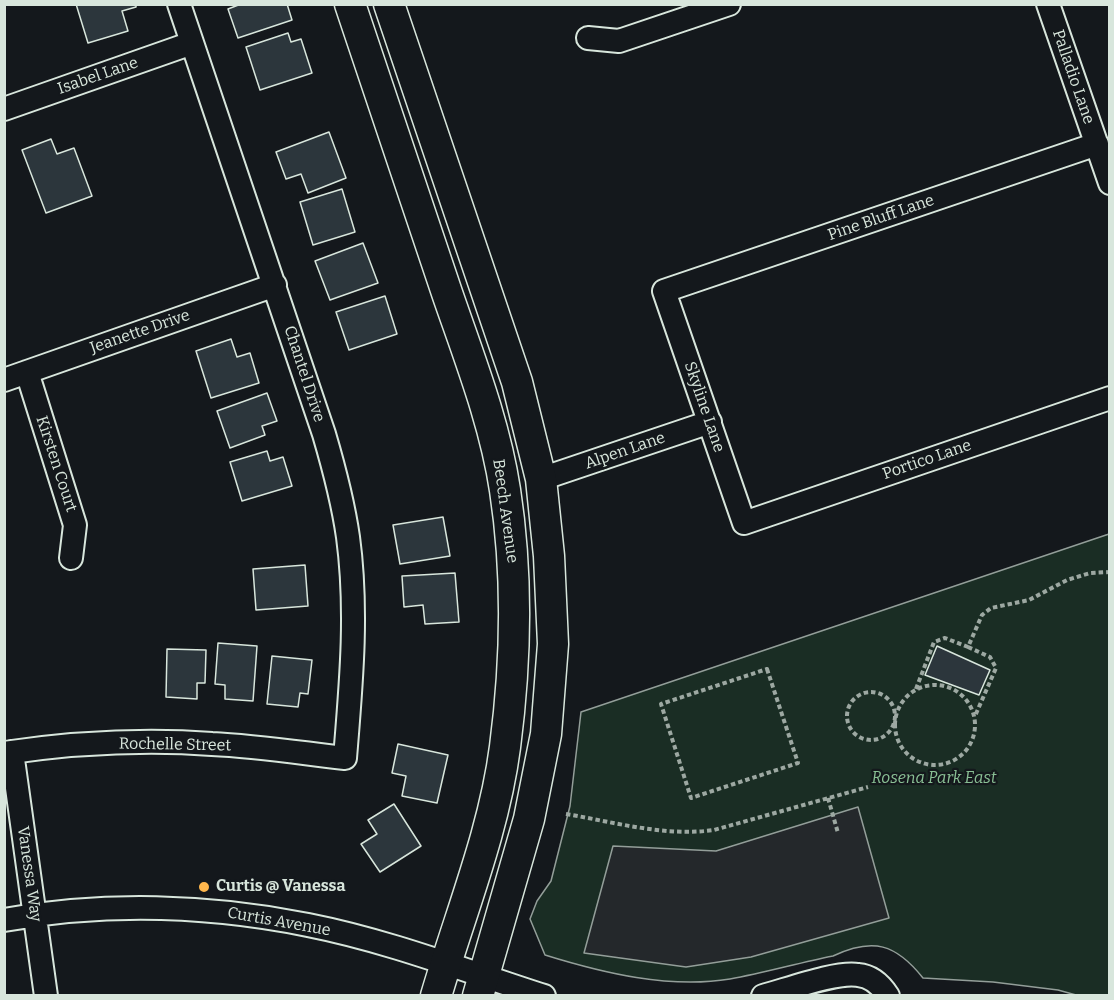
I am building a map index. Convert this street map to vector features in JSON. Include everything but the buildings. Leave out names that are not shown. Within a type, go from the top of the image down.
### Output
[{"type":"main road","name":"Beech Avenue","points":[[350,4],[480,390],[505,489],[513,568],[514,664],[499,786],[436,996]]},
{"type":"main road","points":[[390,4],[518,382],[541,479],[549,556],[553,644],[546,735],[529,819],[482,986]]},
{"type":"street","name":"Chantel Drive","points":[[179,4],[324,434],[342,504],[348,538],[352,596],[352,657],[345,758]]},
{"type":"street","points":[[588,38],[619,41],[729,4]]},
{"type":"street","name":"Palladio Lane","points":[[1048,4],[1110,183]]},
{"type":"street","name":"Isabel Lane","points":[[4,109],[192,43]]},
{"type":"street","name":"Pine Bluff Lane","points":[[664,291],[1097,144]]},
{"type":"street","name":"Jeanette Drive","points":[[4,380],[275,285]]},
{"type":"street","name":"Skyline Lane","points":[[664,291],[744,523]]},
{"type":"street","name":"Kirsten Court","points":[[27,372],[75,525],[71,558]]},
{"type":"street","name":"Portico Lane","points":[[744,523],[1110,398]]},
{"type":"street","name":"Alpen Lane","points":[[541,479],[710,422]]},
{"type":"street","name":"Rochelle Street","points":[[8,752],[104,743],[174,742],[253,747],[345,758]]},
{"type":"street","name":"Vanessa Way","points":[[8,752],[46,996]]},
{"type":"street","name":"Curtis Avenue","points":[[4,920],[93,909],[142,908],[246,914],[309,925],[446,963],[482,986],[544,996]]},
{"type":"street","points":[[763,996],[844,974],[860,975],[883,990]]},
{"type":"path","points":[[968,647],[982,615],[991,608],[1029,600],[1067,580],[1090,573],[1110,572]]},
{"type":"path","points":[[916,689],[933,642],[945,638],[990,657],[996,669],[975,716],[973,739],[968,749],[950,763],[927,765],[907,754],[899,744],[895,733],[895,721],[893,706],[882,694],[867,693],[854,700],[848,714],[852,729],[857,735],[872,740],[887,734],[895,721],[902,702],[916,689],[928,685],[942,684],[963,695],[975,716]]},
{"type":"path","points":[[767,669],[798,763],[691,798],[661,704],[767,669]]},
{"type":"path","points":[[566,814],[690,833],[714,830],[868,787]]},
{"type":"path","points":[[828,798],[838,833]]},
{"type":"green space","name":"Rosena Park East","points":[[1109,534],[1109,995],[1076,995],[1058,990],[993,982],[923,978],[893,951],[872,946],[847,950],[833,956],[756,974],[707,982],[636,978],[545,955],[530,919],[537,901],[551,881],[570,806],[581,712]]},
{"type":"shaded area","points":[[858,807],[889,918],[751,957],[686,967],[584,953],[613,846],[716,851]]},
{"type":"place","name":"Curtis @ Vanessa","points":[[204,887]]}]
